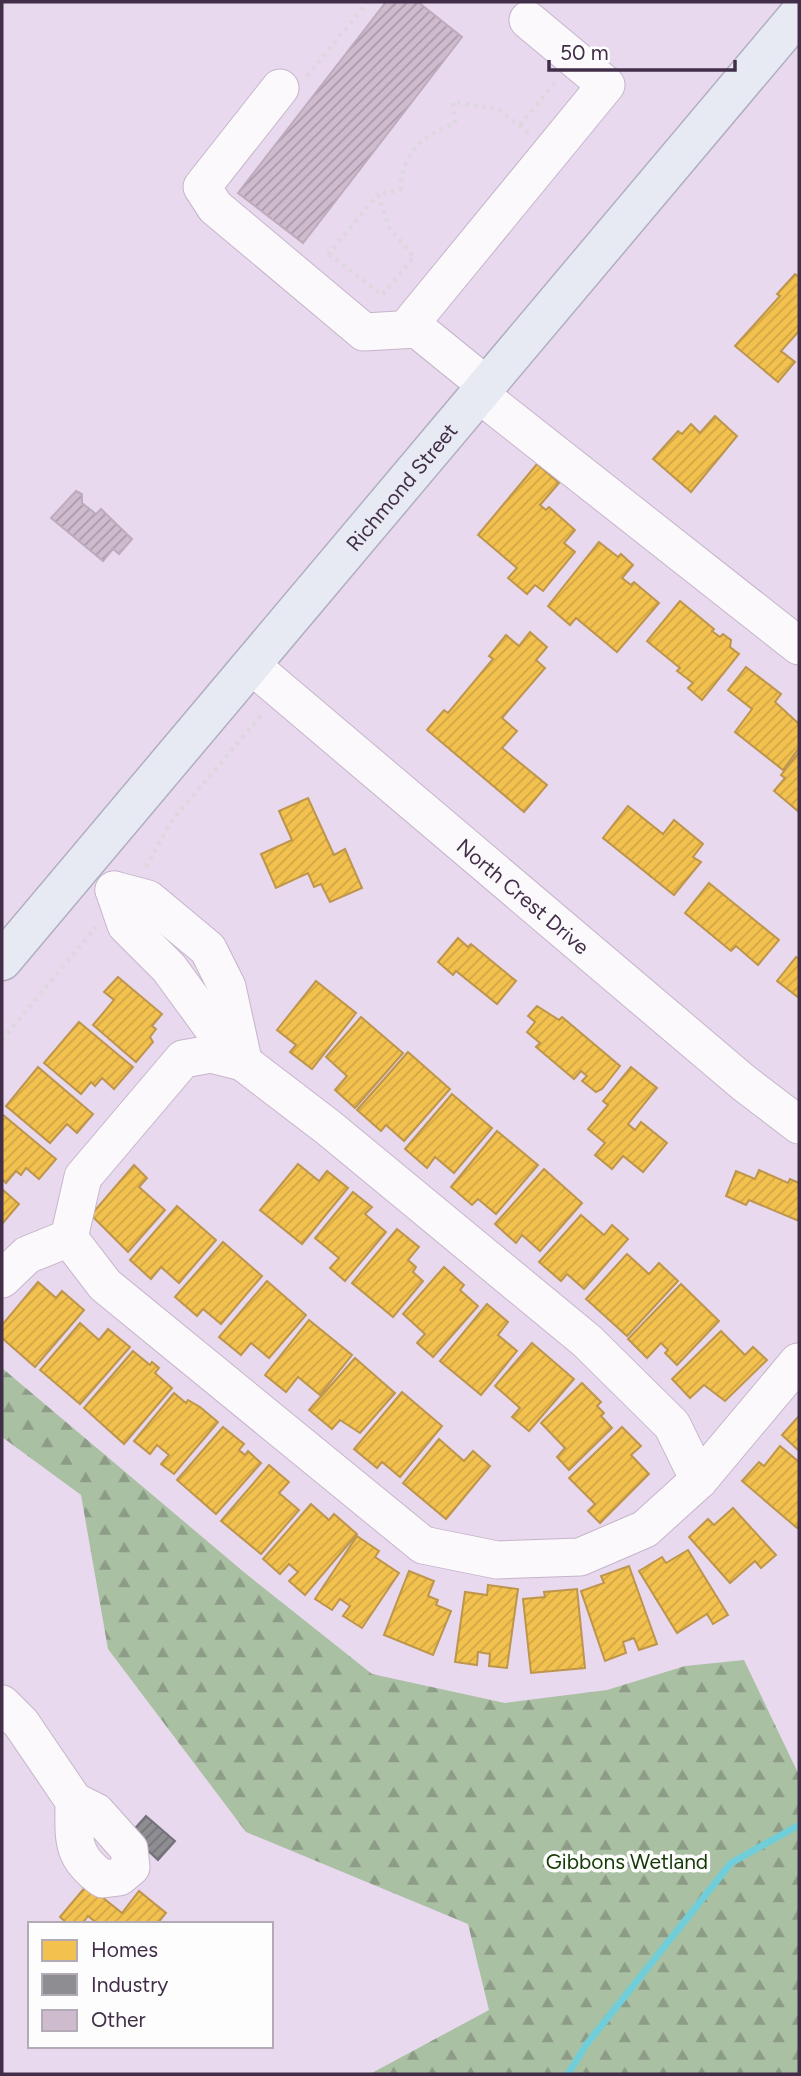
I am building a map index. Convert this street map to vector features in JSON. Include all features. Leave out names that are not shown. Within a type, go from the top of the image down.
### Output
[{"type":"main road","name":"Richmond Street","points":[[2,961],[799,14]]},
{"type":"street","points":[[406,329],[606,85],[528,20]]},
{"type":"street","points":[[293,83],[202,187],[215,207],[365,332],[417,329],[483,389],[799,646]]},
{"type":"street","name":"North Crest Drive","points":[[251,665],[734,1074],[799,1125]]},
{"type":"street","points":[[69,1238],[83,1177],[183,1059],[211,1054],[243,1062],[329,1128],[587,1340],[672,1425],[699,1480]]},
{"type":"street","points":[[2,1279],[27,1255],[69,1238]]},
{"type":"street","points":[[69,1238],[105,1284],[423,1545],[498,1560],[580,1557],[645,1528],[699,1480],[798,1362]]},
{"type":"street","points":[[2,1704],[21,1723],[74,1801]]},
{"type":"path","points":[[293,83],[368,2]]},
{"type":"path","points":[[520,125],[562,75]]},
{"type":"path","points":[[323,260],[378,194],[400,190],[404,166],[421,139],[455,124],[453,102],[498,109],[550,152]]},
{"type":"path","points":[[329,254],[382,295],[414,257],[389,228],[378,194]]},
{"type":"green space","name":"Gibbons Wetland","points":[[2,1368],[245,1573],[372,1674],[505,1703],[607,1690],[685,1666],[744,1660],[799,1775],[799,2074],[370,2074],[489,2010],[468,1924],[246,1832],[108,1649],[81,1495],[2,1437]]},
{"type":"building: Homes","points":[[795,274],[799,277],[799,331],[781,351],[795,362],[778,382],[735,346],[780,296],[777,294]]},
{"type":"building: Homes","points":[[715,416],[737,436],[691,492],[653,459],[678,431],[682,434],[691,424],[700,433]]},
{"type":"building: Homes","points":[[537,464],[559,483],[540,505],[546,510],[549,507],[575,530],[564,543],[575,552],[543,591],[535,585],[527,594],[508,578],[517,568],[478,535]]},
{"type":"building: Homes","points":[[599,542],[618,557],[621,554],[633,565],[622,578],[631,585],[634,582],[659,603],[617,652],[576,618],[570,625],[548,606]]},
{"type":"building: Homes","points":[[680,601],[714,629],[712,631],[731,640],[730,647],[739,654],[702,700],[688,688],[693,683],[677,671],[680,668],[647,641]]},
{"type":"building: Homes","points":[[530,632],[547,647],[536,660],[545,668],[502,718],[517,731],[502,748],[547,785],[524,812],[427,730],[444,710],[448,713],[493,659],[489,656],[506,635],[519,646]]},
{"type":"building: Homes","points":[[746,667],[781,694],[775,702],[799,724],[799,748],[783,770],[735,732],[752,709],[728,690]]},
{"type":"building: Homes","points":[[799,752],[799,812],[774,791],[785,778],[781,775]]},
{"type":"building: Homes","points":[[308,798],[334,855],[345,849],[362,888],[330,902],[321,884],[314,887],[308,873],[276,888],[261,854],[292,840],[279,811]]},
{"type":"building: Homes","points":[[628,806],[663,834],[674,820],[703,844],[693,857],[701,862],[674,895],[603,838]]},
{"type":"building: Homes","points":[[709,883],[779,940],[758,965],[736,946],[731,951],[685,913]]},
{"type":"building: Homes","points":[[458,938],[468,947],[471,944],[516,981],[497,1004],[456,971],[453,975],[438,962]]},
{"type":"building: Homes","points":[[796,957],[799,959],[799,998],[777,981]]},
{"type":"building: Homes","points":[[118,977],[162,1014],[152,1026],[156,1029],[150,1037],[153,1042],[136,1062],[93,1025],[114,1000],[104,992]]},
{"type":"building: Homes","points":[[316,981],[356,1013],[312,1069],[290,1052],[296,1045],[277,1030]]},
{"type":"building: Homes","points":[[537,1006],[559,1020],[562,1017],[620,1066],[602,1089],[596,1092],[582,1081],[587,1076],[581,1071],[574,1079],[536,1047],[540,1043],[527,1032],[535,1022],[528,1016]]},
{"type":"building: Homes","points":[[361,1017],[403,1053],[355,1108],[335,1090],[347,1076],[326,1057]]},
{"type":"building: Homes","points":[[79,1022],[133,1067],[114,1089],[102,1078],[95,1086],[91,1082],[81,1094],[44,1063]]},
{"type":"building: Homes","points":[[408,1052],[450,1089],[404,1141],[386,1125],[381,1131],[357,1110]]},
{"type":"building: Homes","points":[[38,1067],[93,1114],[77,1133],[67,1124],[50,1143],[6,1106]]},
{"type":"building: Homes","points":[[631,1067],[657,1088],[628,1124],[635,1130],[641,1122],[667,1143],[643,1172],[623,1156],[612,1169],[595,1155],[605,1143],[588,1129],[608,1105],[603,1101]]},
{"type":"building: Homes","points":[[452,1094],[492,1128],[454,1173],[435,1157],[427,1168],[405,1149]]},
{"type":"building: Homes","points":[[2,1114],[56,1159],[39,1179],[26,1168],[21,1175],[16,1171],[6,1183],[2,1179]]},
{"type":"building: Homes","points":[[497,1131],[538,1165],[496,1214],[478,1199],[472,1205],[451,1187]]},
{"type":"building: Homes","points":[[298,1164],[319,1181],[327,1171],[348,1188],[302,1244],[260,1210]]},
{"type":"building: Homes","points":[[134,1165],[147,1178],[139,1187],[165,1210],[128,1252],[91,1215]]},
{"type":"building: Homes","points":[[544,1169],[582,1203],[540,1251],[522,1235],[516,1243],[495,1224]]},
{"type":"building: Homes","points":[[759,1170],[788,1183],[790,1179],[799,1183],[799,1221],[749,1200],[746,1205],[726,1196],[736,1171],[755,1179]]},
{"type":"building: Homes","points":[[2,1189],[19,1204],[2,1224]]},
{"type":"building: Homes","points":[[353,1192],[372,1207],[365,1214],[386,1232],[345,1281],[330,1268],[339,1258],[315,1238]]},
{"type":"building: Homes","points":[[177,1206],[216,1240],[179,1283],[161,1267],[151,1279],[130,1260]]},
{"type":"building: Homes","points":[[581,1215],[604,1235],[612,1225],[628,1239],[584,1289],[567,1274],[561,1281],[539,1262]]},
{"type":"building: Homes","points":[[397,1229],[419,1247],[408,1260],[416,1267],[413,1272],[423,1281],[393,1317],[352,1283]]},
{"type":"building: Homes","points":[[223,1242],[262,1276],[221,1324],[203,1309],[197,1316],[175,1297]]},
{"type":"building: Homes","points":[[627,1254],[649,1274],[659,1263],[678,1281],[627,1336],[586,1299]]},
{"type":"building: Homes","points":[[444,1267],[464,1285],[460,1290],[478,1306],[433,1357],[417,1343],[425,1334],[403,1314]]},
{"type":"building: Homes","points":[[267,1281],[306,1315],[269,1358],[251,1343],[241,1355],[219,1337]]},
{"type":"building: Homes","points":[[38,1282],[56,1298],[62,1291],[84,1310],[35,1367],[2,1338],[2,1325]]},
{"type":"building: Homes","points":[[681,1284],[719,1321],[677,1365],[665,1353],[668,1350],[661,1343],[647,1358],[628,1339]]},
{"type":"building: Homes","points":[[487,1304],[508,1322],[498,1335],[517,1351],[481,1395],[440,1361]]},
{"type":"building: Homes","points":[[309,1320],[352,1355],[320,1395],[298,1377],[286,1392],[265,1375]]},
{"type":"building: Homes","points":[[80,1323],[99,1340],[108,1329],[130,1347],[80,1404],[40,1370]]},
{"type":"building: Homes","points":[[721,1331],[745,1355],[753,1347],[767,1360],[725,1401],[704,1385],[690,1398],[672,1379]]},
{"type":"building: Homes","points":[[532,1343],[574,1379],[529,1431],[512,1417],[520,1408],[495,1386]]},
{"type":"building: Homes","points":[[133,1351],[150,1365],[152,1362],[159,1368],[155,1373],[172,1388],[124,1444],[84,1408]]},
{"type":"building: Homes","points":[[355,1358],[395,1393],[360,1433],[340,1420],[332,1429],[309,1410]]},
{"type":"building: Homes","points":[[582,1383],[601,1402],[597,1406],[604,1413],[601,1416],[612,1428],[569,1470],[557,1457],[565,1448],[541,1423]]},
{"type":"building: Homes","points":[[402,1392],[442,1426],[400,1477],[382,1462],[377,1468],[354,1449]]},
{"type":"building: Homes","points":[[174,1393],[186,1403],[188,1400],[200,1407],[218,1422],[174,1474],[161,1464],[169,1455],[157,1445],[150,1454],[134,1441]]},
{"type":"building: Homes","points":[[799,1418],[799,1451],[782,1435]]},
{"type":"building: Homes","points":[[223,1427],[244,1444],[239,1450],[245,1455],[248,1451],[261,1463],[216,1514],[177,1480]]},
{"type":"building: Homes","points":[[622,1427],[641,1446],[631,1455],[649,1474],[600,1523],[588,1511],[595,1504],[569,1478]]},
{"type":"building: Homes","points":[[439,1439],[464,1461],[473,1451],[490,1466],[446,1519],[403,1483]]},
{"type":"building: Homes","points":[[780,1446],[799,1462],[797,1528],[742,1481],[759,1462],[764,1466]]},
{"type":"building: Homes","points":[[269,1465],[289,1482],[279,1493],[299,1510],[261,1554],[221,1521]]},
{"type":"building: Homes","points":[[311,1504],[329,1520],[334,1514],[357,1534],[305,1595],[289,1581],[298,1572],[289,1564],[280,1574],[263,1559]]},
{"type":"building: Homes","points":[[733,1508],[776,1555],[761,1568],[755,1561],[730,1583],[689,1537],[708,1519],[714,1525]]},
{"type":"building: Homes","points":[[357,1536],[379,1551],[375,1557],[399,1573],[362,1628],[343,1616],[350,1606],[340,1599],[332,1610],[315,1599]]},
{"type":"building: Homes","points":[[688,1550],[728,1615],[713,1624],[707,1614],[677,1633],[639,1571],[662,1557],[666,1563]]},
{"type":"building: Homes","points":[[629,1566],[657,1644],[639,1650],[634,1638],[623,1642],[626,1653],[605,1661],[581,1591],[604,1583],[601,1576]]},
{"type":"building: Homes","points":[[409,1571],[434,1581],[428,1596],[438,1600],[436,1605],[451,1611],[433,1655],[384,1635]]},
{"type":"building: Homes","points":[[488,1585],[518,1589],[507,1668],[489,1666],[490,1654],[478,1652],[477,1665],[455,1662],[465,1592],[487,1595]]},
{"type":"building: Homes","points":[[577,1589],[585,1668],[531,1673],[523,1599],[545,1597],[544,1592]]},
{"type":"building: Homes","points":[[87,1885],[122,1913],[139,1891],[166,1913],[159,1922],[96,1922],[88,1916],[84,1922],[66,1922],[60,1917]]},
{"type":"building: Industry","points":[[146,1816],[175,1841],[158,1860],[130,1834]]},
{"type":"building: Other","points":[[386,2],[418,2],[462,37],[303,243],[238,193]]},
{"type":"building: Other","points":[[76,491],[82,494],[82,503],[96,514],[101,509],[132,539],[119,554],[113,549],[103,561],[51,518]]},
{"type":"waterway","points":[[568,2074],[586,2045],[731,1863],[799,1825]]}]
